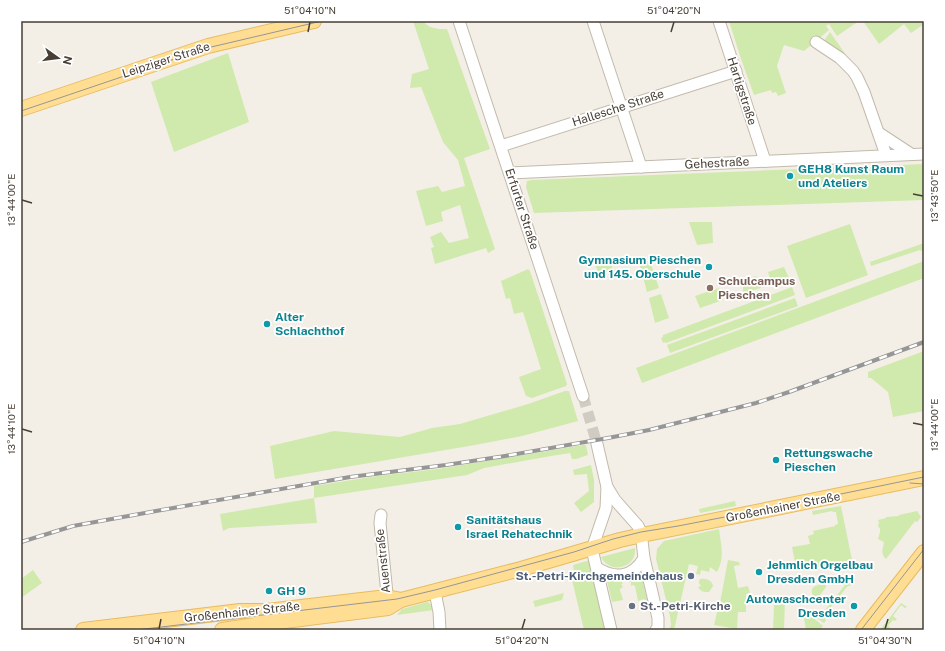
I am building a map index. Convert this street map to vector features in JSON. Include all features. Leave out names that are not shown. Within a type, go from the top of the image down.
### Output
[{"type":"main road","name":"Leipziger Straße","points":[[21,109],[208,46],[314,21]]},
{"type":"main road","name":"Großenhainer Straße","points":[[222,630],[401,600],[436,592],[642,535],[921,480]]},
{"type":"main road","points":[[863,630],[924,552]]},
{"type":"main road","name":"Großenhainer Straße","points":[[83,630],[240,611],[267,611],[388,602]]},
{"type":"street","name":"Erfurter Straße","points":[[459,21],[583,396]]},
{"type":"street","points":[[593,21],[641,167]]},
{"type":"street","name":"Hartigstraße","points":[[719,21],[765,161]]},
{"type":"street","points":[[816,42],[840,58],[853,71],[864,92],[886,155]]},
{"type":"street","name":"Hallesche Straße","points":[[501,146],[736,70]]},
{"type":"street","points":[[878,133],[911,154]]},
{"type":"street","name":"Gehestraße","points":[[510,173],[924,154]]},
{"type":"street","points":[[597,444],[607,487],[606,508],[592,549],[611,630]]},
{"type":"street","points":[[607,487],[615,500],[638,526],[642,535],[644,558],[658,618],[658,627],[656,630]]},
{"type":"street","name":"Auenstraße","points":[[381,515],[380,523],[388,602]]},
{"type":"street","points":[[597,568],[613,575],[624,575],[640,565],[644,558]]},
{"type":"street","points":[[436,592],[440,630]]},
{"type":"green space","points":[[413,21],[422,21],[430,27],[447,29],[490,149],[464,158],[495,249],[488,253],[486,248],[435,264],[431,248],[434,247],[430,237],[441,232],[449,243],[469,238],[460,205],[441,212],[443,221],[426,226],[416,191],[438,186],[442,192],[465,186],[458,160],[443,142],[421,87],[410,88],[412,74],[429,69]]},
{"type":"green space","points":[[729,21],[859,21],[837,36],[829,24],[826,26],[829,30],[804,51],[784,45],[777,66],[786,93],[778,96],[776,92],[772,93],[771,90],[754,95]]},
{"type":"green space","points":[[863,21],[924,21],[924,24],[911,33],[904,24],[879,44]]},
{"type":"green space","points":[[830,32],[846,55],[845,56],[824,41]]},
{"type":"green space","points":[[228,53],[249,122],[174,152],[151,82]]},
{"type":"green space","points":[[924,164],[924,200],[534,213],[526,187],[527,181],[531,180]]},
{"type":"green space","points":[[689,222],[712,222],[713,243],[697,245]]},
{"type":"green space","points":[[850,224],[868,275],[806,298],[787,246]]},
{"type":"green space","points":[[924,243],[924,250],[871,266],[870,262]]},
{"type":"green space","points":[[610,258],[613,270],[599,275],[594,261]]},
{"type":"green space","points":[[650,261],[659,288],[647,292],[639,262]]},
{"type":"green space","points":[[924,261],[924,278],[642,383],[636,368]]},
{"type":"green space","points":[[784,267],[789,278],[772,284],[768,272]]},
{"type":"green space","points":[[528,269],[530,271],[567,384],[566,386],[532,398],[526,396],[519,377],[541,369],[523,312],[514,314],[510,298],[506,299],[501,281]]},
{"type":"green space","points":[[756,276],[761,288],[743,293],[743,280]]},
{"type":"green space","points":[[792,287],[795,295],[663,343],[661,338],[663,335]]},
{"type":"green space","points":[[719,288],[723,300],[700,308],[695,296]]},
{"type":"green space","points":[[661,294],[669,318],[655,323],[649,298]]},
{"type":"green space","points":[[795,298],[798,306],[670,353],[667,345]]},
{"type":"green space","points":[[924,351],[924,411],[893,417],[888,392],[871,378],[868,378],[868,372]]},
{"type":"green space","points":[[565,391],[569,391],[578,421],[522,436],[475,445],[275,479],[270,446],[334,431],[400,437],[432,428],[460,424],[528,404]]},
{"type":"green space","points":[[583,445],[586,445],[588,455],[572,459],[570,453],[484,468],[467,475],[314,498],[314,486],[377,476],[438,469]]},
{"type":"green space","points":[[591,465],[594,480],[594,502],[581,512],[574,503],[589,491],[587,474],[574,475],[573,470]]},
{"type":"green space","points":[[314,498],[317,523],[229,528],[223,531],[220,514]]},
{"type":"green space","points":[[735,501],[736,506],[700,513],[699,509]]},
{"type":"green space","points":[[841,506],[852,560],[802,571],[798,569],[796,567],[792,547],[810,544],[808,536],[814,534],[813,531],[838,524],[836,512],[832,511],[813,515],[812,511]]},
{"type":"green space","points":[[917,511],[921,517],[917,522],[915,521],[886,559],[882,553],[884,542],[878,539],[880,528],[878,527],[878,520]]},
{"type":"green space","points":[[719,529],[722,556],[717,572],[710,567],[709,572],[701,570],[700,575],[696,574],[698,566],[689,564],[674,630],[669,630],[671,625],[670,616],[656,559],[657,549],[664,541]]},
{"type":"green space","points":[[635,548],[632,560],[622,567],[610,566],[605,563],[601,557]]},
{"type":"green space","points":[[590,560],[607,630],[584,630],[572,580],[574,572],[573,565]]},
{"type":"green space","points":[[728,560],[739,562],[740,565],[734,566],[738,588],[748,586],[750,593],[746,594],[746,612],[738,612],[737,629],[714,625],[720,603]]},
{"type":"green space","points":[[33,570],[42,583],[21,598],[21,579]]},
{"type":"green space","points":[[641,574],[647,600],[644,599],[638,601],[635,586],[631,586],[631,582],[629,582],[629,580],[636,578]]},
{"type":"green space","points":[[700,579],[706,579],[711,582],[713,586],[709,592],[699,589],[698,587],[701,586],[699,583]]},
{"type":"green space","points":[[848,579],[855,583],[847,587],[823,617],[826,620],[824,623],[818,619],[845,585],[841,580]]},
{"type":"green space","points":[[607,581],[621,581],[623,583],[621,584],[623,587],[620,591],[623,600],[612,602]]},
{"type":"green space","points":[[824,584],[826,587],[817,599],[814,599],[812,592],[813,588]]},
{"type":"green space","points":[[564,593],[562,600],[535,607],[533,601]]},
{"type":"green space","points":[[780,598],[785,599],[784,630],[773,630],[774,605],[780,605]]},
{"type":"green space","points":[[427,602],[434,610],[397,615],[402,609]]},
{"type":"green space","points":[[901,603],[907,607],[905,608],[901,605],[893,616],[897,619],[895,621],[893,620],[888,626],[890,627],[888,630],[880,630]]},
{"type":"green space","points":[[810,616],[823,626],[820,630],[806,630],[804,618]]},
{"type":"tunnel","points":[[583,396],[597,444]]},
{"type":"tram line","points":[[21,111],[207,48],[322,21]]},
{"type":"tram line","points":[[136,630],[397,599],[574,552],[613,539],[641,532],[782,506],[924,477]]},
{"type":"tram line","points":[[910,483],[924,484]]},
{"type":"tram line","points":[[861,630],[924,549]]},
{"type":"railway","points":[[21,542],[73,526],[156,511],[350,477],[505,456],[649,430],[756,403],[924,342]]},
{"type":"place","name":"GEH8 Kunst Raum und Ateliers","points":[[790,176]]},
{"type":"place","name":"Gymnasium Pieschen und 145. Oberschule","points":[[709,267]]},
{"type":"place","name":"Schulcampus Pieschen","points":[[710,288]]},
{"type":"place","name":"Alter Schlachthof","points":[[267,324]]},
{"type":"place","name":"Rettungswache Pieschen","points":[[776,460]]},
{"type":"place","name":"Sanitätshaus Israel Rehatechnik","points":[[458,527]]},
{"type":"place","name":"Jehmlich Orgelbau Dresden GmbH","points":[[759,572]]},
{"type":"place","name":"St.-Petri-Kirchgemeindehaus","points":[[691,576]]},
{"type":"place","name":"GH 9","points":[[269,591]]},
{"type":"place","name":"St.-Petri-Kirche","points":[[632,606]]},
{"type":"place","name":"Autowaschcenter Dresden","points":[[854,606]]}]
